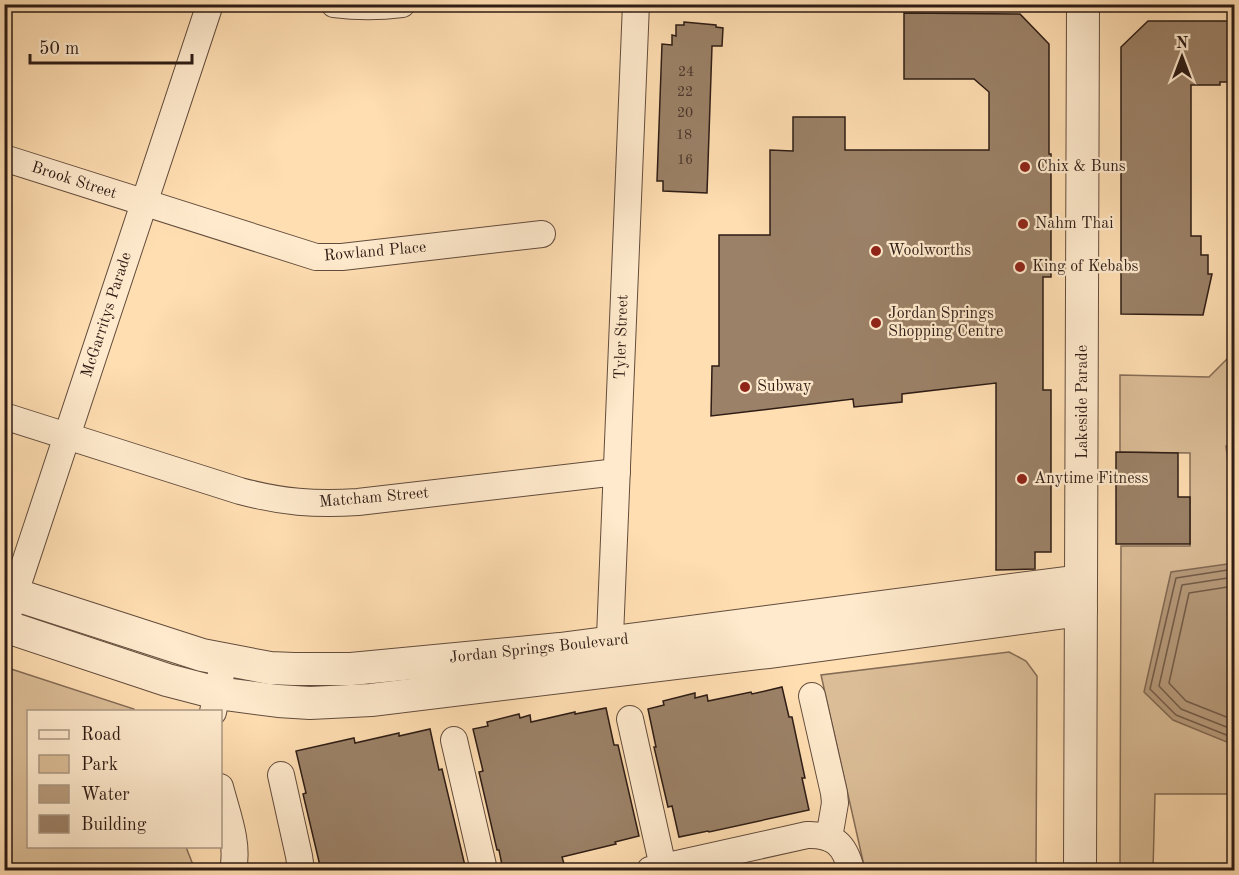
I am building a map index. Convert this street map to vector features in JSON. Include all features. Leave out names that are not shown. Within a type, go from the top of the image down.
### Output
[{"type":"street","name":"McGarritys Parade","points":[[4,626],[10,592],[67,436],[210,4]]},
{"type":"street","points":[[334,4],[385,7],[402,4]]},
{"type":"street","name":"Tyler Street","points":[[610,656],[636,4]]},
{"type":"street","name":"Lakeside Parade","points":[[1080,870],[1083,4]]},
{"type":"street","name":"Brook Street","points":[[4,158],[144,203]]},
{"type":"street","name":"Rowland Place","points":[[144,203],[316,257],[342,257],[542,234]]},
{"type":"street","name":"Matcham Street","points":[[4,416],[240,491],[303,503],[358,502],[617,472]]},
{"type":"street","name":"Jordan Springs Boulevard","points":[[10,592],[202,655],[270,668],[351,669],[560,649],[610,656]]},
{"type":"street","name":"Jordan Springs Boulevard","points":[[4,626],[167,680],[215,702],[338,703],[382,699],[610,656],[792,649],[1081,596]]},
{"type":"street","points":[[215,702],[224,660]]},
{"type":"street","points":[[812,696],[834,794],[835,803],[829,838]]},
{"type":"street","points":[[630,719],[657,869],[807,835],[824,836],[840,846],[845,851],[851,870]]},
{"type":"street","points":[[454,740],[484,870]]},
{"type":"street","points":[[281,775],[301,870]]},
{"type":"street","points":[[222,795],[236,851],[233,870]]},
{"type":"green space","points":[[1234,352],[1234,794],[1155,794],[1153,870],[1120,870],[1121,546],[1190,546],[1190,453],[1120,452],[1120,375],[1209,377]]},
{"type":"green space","points":[[1009,652],[1026,661],[1037,676],[1036,870],[865,870],[821,675]]},
{"type":"green space","points":[[5,667],[134,709],[27,710],[27,848],[186,848],[195,870],[5,870]]},
{"type":"water","points":[[1234,444],[1234,508],[1226,446]]},
{"type":"water","points":[[1234,563],[1234,745],[1173,720],[1144,692],[1171,572]]},
{"type":"building","points":[[904,13],[1020,14],[1049,44],[1051,277],[1043,277],[1043,390],[1051,390],[1051,552],[1035,552],[1035,569],[996,570],[996,383],[902,394],[902,402],[854,407],[853,399],[711,416],[712,366],[719,366],[719,235],[770,235],[770,150],[793,151],[793,117],[845,117],[845,150],[989,150],[989,92],[974,79],[904,79]]},
{"type":"building","points":[[1148,21],[1234,21],[1234,82],[1220,82],[1220,85],[1191,85],[1191,236],[1201,236],[1201,255],[1208,255],[1208,274],[1212,274],[1203,315],[1121,314],[1121,47]]},
{"type":"building","points":[[684,22],[716,25],[716,27],[723,28],[722,46],[712,46],[707,193],[663,191],[663,181],[657,181],[662,44],[672,45],[672,35],[676,36],[676,25],[684,25]]},
{"type":"building","points":[[1116,452],[1178,453],[1178,497],[1190,497],[1190,544],[1116,544]]},
{"type":"building","points":[[782,687],[789,717],[792,717],[805,778],[802,778],[809,810],[679,837],[672,806],[668,807],[648,709],[664,705],[663,701],[695,693],[695,698],[707,695],[708,701]]},
{"type":"building","points":[[606,708],[614,745],[618,745],[639,836],[562,857],[565,867],[551,870],[503,870],[479,772],[483,771],[473,729],[488,726],[487,722],[519,714],[520,718],[530,715],[531,722]]},
{"type":"building","points":[[430,729],[466,870],[321,870],[303,794],[306,793],[296,751],[354,738],[355,743]]},
{"type":"place","name":"Chix & Buns","points":[[1025,167]]},
{"type":"place","name":"Nahm Thai","points":[[1023,224]]},
{"type":"place","name":"Woolworths","points":[[876,251]]},
{"type":"place","name":"King of Kebabs","points":[[1020,267]]},
{"type":"place","name":"Jordan Springs Shopping Centre","points":[[876,323]]},
{"type":"place","name":"Subway","points":[[745,387]]},
{"type":"place","name":"Anytime Fitness","points":[[1022,479]]}]
